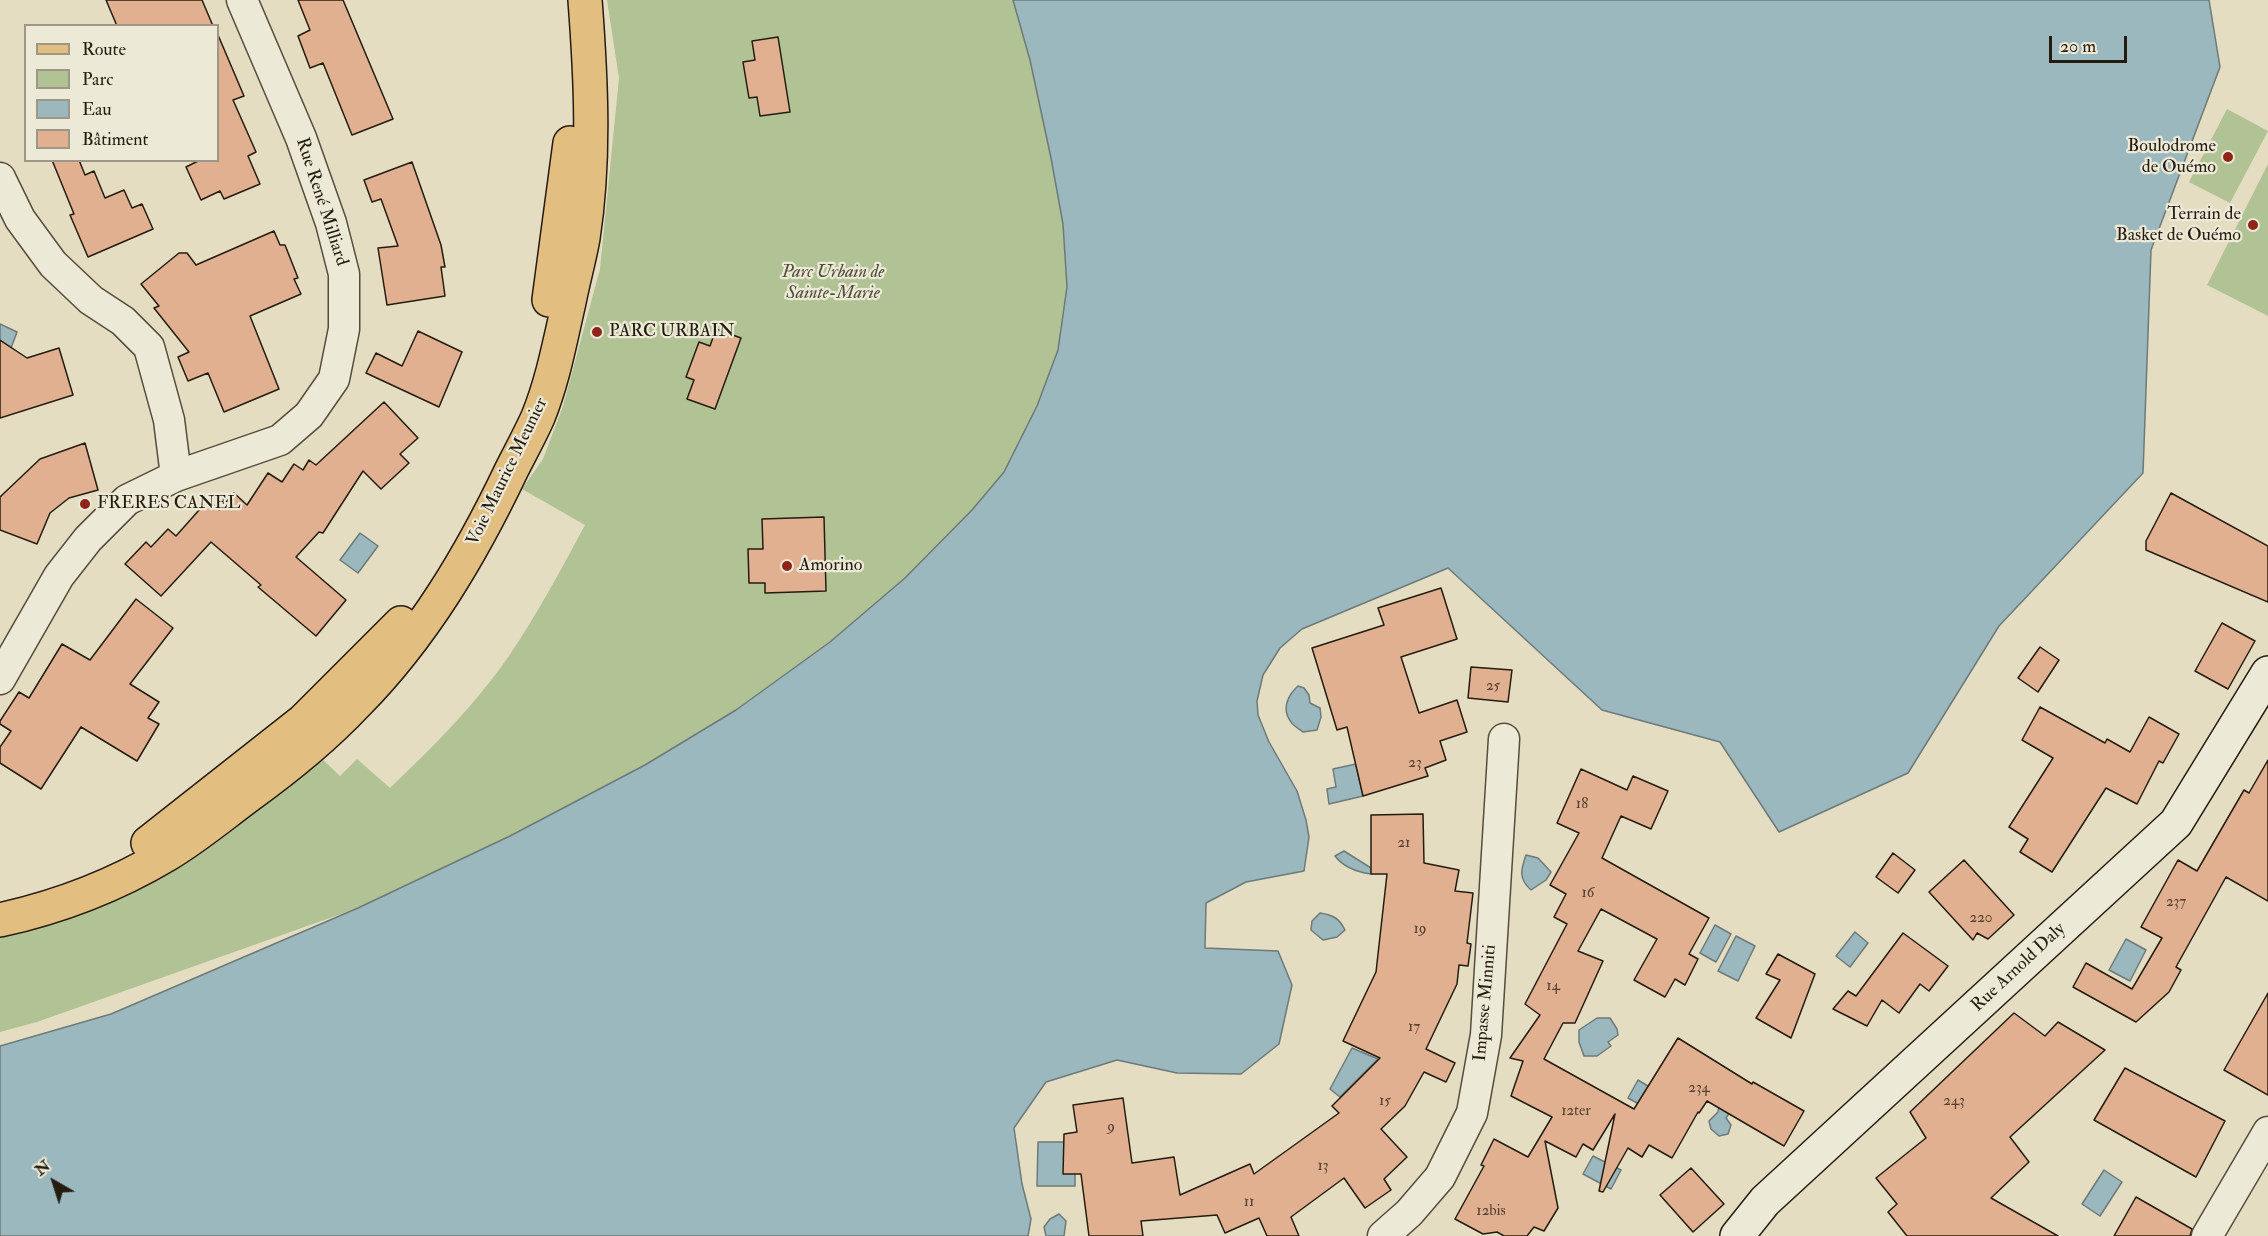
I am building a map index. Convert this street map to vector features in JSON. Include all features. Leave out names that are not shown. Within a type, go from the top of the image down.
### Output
[{"type":"main road","name":"Voie Maurice Meunier","points":[[0,915],[88,879],[118,863],[153,840],[255,760],[318,706],[424,599],[458,546],[514,432],[530,386],[544,330],[569,152],[571,72],[567,0]]},
{"type":"main road","name":"Voie Maurice Meunier","points":[[0,920],[38,911],[89,893],[151,863],[199,832],[286,768],[358,703],[415,635],[439,600],[483,530],[537,418],[555,367],[583,238],[590,163],[589,55],[585,0]]},
{"type":"street","name":"Rue René Milliard","points":[[0,680],[59,576],[88,539],[127,500],[176,476],[280,440],[309,415],[333,379],[344,329],[344,274],[331,223],[302,138],[242,0]]},
{"type":"street","points":[[0,178],[20,219],[52,264],[91,300],[123,321],[149,347],[169,420],[176,476]]},
{"type":"street","name":"Rue Arnold Daly","points":[[1737,1236],[1766,1201],[2176,823],[2268,674]]},
{"type":"street","name":"Impasse Minniti","points":[[1383,1236],[1409,1213],[1440,1177],[1472,1113],[1486,1035],[1504,739]]},
{"type":"street","points":[[2207,1236],[2268,1132]]},
{"type":"green space","name":"Parc Urbain de Sainte-Marie","points":[[607,0],[1013,0],[1030,60],[1051,158],[1063,224],[1067,287],[1058,350],[1037,406],[1004,472],[972,510],[905,578],[830,642],[736,710],[645,765],[510,836],[358,908],[37,1022],[0,1032],[0,935],[245,818],[304,775],[320,757],[340,776],[357,759],[390,788],[438,741],[482,692],[509,656],[539,608],[585,525],[522,489],[543,459],[563,406],[600,269],[619,78]]},
{"type":"green space","name":"Boulodrome de Ouémo","points":[[2227,109],[2268,131],[2230,203],[2189,182]]},
{"type":"green space","name":"Terrain de Basket de Ouémo","points":[[2268,164],[2268,316],[2207,285]]},
{"type":"water","points":[[1013,0],[2209,0],[2220,67],[2151,250],[2143,473],[1999,626],[1908,773],[1779,832],[1720,742],[1602,710],[1448,568],[1302,629],[1280,648],[1263,675],[1257,701],[1258,715],[1269,742],[1297,791],[1306,820],[1309,837],[1304,871],[1246,882],[1206,903],[1205,948],[1278,951],[1292,985],[1279,1044],[1241,1074],[1177,1073],[1117,1060],[1046,1082],[1014,1128],[1022,1184],[1031,1219],[1028,1236],[0,1236],[0,1046],[111,1014],[358,908],[510,836],[645,765],[736,710],[830,642],[905,578],[972,510],[1004,472],[1037,406],[1058,350],[1067,287],[1063,224],[1051,158],[1030,60]]},
{"type":"water","points":[[0,324],[17,332],[11,348],[0,341]]},
{"type":"water","points":[[360,533],[378,546],[358,573],[340,560]]},
{"type":"water","points":[[1298,686],[1304,688],[1309,695],[1310,703],[1320,708],[1321,717],[1317,730],[1303,732],[1293,725],[1288,717],[1287,702]]},
{"type":"water","points":[[1356,764],[1363,796],[1329,804],[1327,789],[1336,787],[1333,769]]},
{"type":"water","points":[[1344,851],[1371,868],[1371,874],[1356,871],[1342,864],[1335,856]]},
{"type":"water","points":[[1526,855],[1538,858],[1551,872],[1546,880],[1531,890],[1522,878]]},
{"type":"water","points":[[1320,913],[1335,918],[1345,930],[1337,937],[1323,940],[1311,930],[1312,921]]},
{"type":"water","points":[[1715,925],[1731,934],[1716,962],[1700,953]]},
{"type":"water","points":[[1855,932],[1868,943],[1850,967],[1836,956]]},
{"type":"water","points":[[1736,936],[1755,946],[1738,981],[1718,971]]},
{"type":"water","points":[[2126,939],[2146,950],[2130,981],[2109,970]]},
{"type":"water","points":[[1597,1018],[1610,1018],[1618,1035],[1608,1042],[1611,1046],[1597,1056],[1584,1056],[1579,1042],[1579,1030]]},
{"type":"water","points":[[1352,1048],[1378,1059],[1340,1097],[1330,1089]]},
{"type":"water","points":[[1638,1080],[1671,1100],[1657,1114],[1628,1098]]},
{"type":"water","points":[[1720,1101],[1732,1109],[1726,1118],[1731,1125],[1728,1134],[1719,1136],[1711,1129],[1709,1121],[1718,1112]]},
{"type":"water","points":[[1038,1142],[1064,1142],[1075,1174],[1075,1186],[1037,1186]]},
{"type":"water","points":[[1593,1156],[1621,1170],[1611,1189],[1583,1174]]},
{"type":"water","points":[[2104,1170],[2122,1182],[2100,1216],[2082,1204]]},
{"type":"water","points":[[1059,1214],[1066,1221],[1064,1236],[1046,1236],[1044,1227],[1050,1219]]},
{"type":"building","points":[[106,0],[202,0],[212,24],[116,24]]},
{"type":"building","points":[[298,0],[343,0],[393,119],[352,135],[323,63],[310,68],[298,36],[310,30]]},
{"type":"building","points":[[219,37],[244,96],[233,100],[256,152],[248,156],[260,184],[224,199],[220,191],[201,200],[186,167],[196,162],[219,162]]},
{"type":"building","points":[[778,37],[790,112],[760,116],[757,97],[749,98],[743,62],[755,60],[752,41]]},
{"type":"building","points":[[53,162],[80,162],[85,175],[94,171],[105,198],[124,190],[132,208],[142,204],[153,229],[88,257],[70,215],[74,214]]},
{"type":"building","points":[[412,162],[441,245],[445,267],[441,267],[445,296],[387,305],[378,248],[398,246],[381,199],[372,202],[364,180]]},
{"type":"building","points":[[274,231],[280,245],[285,245],[298,278],[294,279],[301,294],[250,316],[279,389],[224,412],[208,373],[188,381],[178,357],[189,352],[154,308],[159,306],[141,284],[179,253],[187,253],[196,265]]},
{"type":"building","points":[[716,329],[741,338],[715,409],[687,399],[694,380],[686,377],[699,342],[710,346]]},
{"type":"building","points":[[418,331],[462,352],[439,407],[366,373],[376,353],[402,366]]},
{"type":"building","points":[[0,340],[27,358],[59,348],[73,395],[0,418]]},
{"type":"building","points":[[384,402],[418,438],[400,454],[409,463],[381,489],[363,471],[323,533],[319,532],[296,557],[346,600],[316,636],[258,587],[261,585],[211,542],[161,596],[125,564],[146,542],[151,547],[168,529],[176,536],[208,500],[219,510],[234,493],[247,505],[268,473],[282,482],[294,464],[303,470],[309,460],[316,465]]},
{"type":"building","points":[[85,443],[98,490],[69,498],[50,513],[37,544],[0,530],[0,497],[40,459]]},
{"type":"building","points":[[2171,493],[2268,546],[2268,602],[2146,550],[2146,541]]},
{"type":"building","name":"Amorino","points":[[824,517],[826,591],[765,593],[765,583],[749,583],[748,549],[763,549],[762,519]]},
{"type":"building","points":[[1441,588],[1457,639],[1401,657],[1419,713],[1457,700],[1467,732],[1440,741],[1446,760],[1425,768],[1428,776],[1363,796],[1347,727],[1337,730],[1312,648],[1384,625],[1378,608]]},
{"type":"building","points":[[136,599],[173,628],[130,684],[159,702],[148,718],[159,724],[137,761],[81,727],[41,789],[0,763],[0,747],[11,731],[0,724],[0,721],[19,692],[29,698],[62,644],[90,660]]},
{"type":"building","points":[[2222,623],[2255,641],[2228,689],[2195,671]]},
{"type":"building","points":[[2040,647],[2059,660],[2038,692],[2018,678]]},
{"type":"building","points":[[1471,667],[1512,670],[1508,702],[1468,698]]},
{"type":"building","points":[[2040,707],[2105,743],[2107,739],[2130,752],[2149,717],[2179,734],[2163,763],[2159,761],[2137,804],[2106,788],[2052,872],[2020,852],[2028,839],[2009,827],[2053,758],[2022,740]]},
{"type":"building","points":[[2268,760],[2268,901],[2226,877],[2176,967],[2181,970],[2169,992],[2136,1022],[2073,987],[2086,963],[2132,989],[2162,938],[2141,927],[2178,860],[2197,871],[2244,790],[2249,793]]},
{"type":"building","points":[[1581,769],[1627,790],[1633,776],[1668,791],[1651,829],[1621,816],[1602,858],[1709,918],[1689,954],[1698,959],[1685,985],[1675,979],[1665,997],[1634,980],[1657,939],[1601,909],[1578,951],[1603,961],[1575,1023],[1563,1023],[1544,1059],[1634,1109],[1678,1038],[1752,1084],[1753,1082],[1804,1111],[1784,1146],[1707,1101],[1698,1112],[1672,1158],[1649,1145],[1642,1157],[1628,1148],[1603,1192],[1599,1191],[1615,1114],[1593,1150],[1583,1144],[1576,1157],[1545,1141],[1558,1208],[1544,1231],[1534,1227],[1527,1236],[1504,1236],[1497,1232],[1483,1234],[1455,1219],[1484,1166],[1481,1165],[1494,1139],[1528,1157],[1552,1117],[1511,1096],[1523,1061],[1510,1058],[1540,1015],[1525,1004],[1567,924],[1554,917],[1566,894],[1550,885],[1579,833],[1557,823]]},
{"type":"building","points":[[1423,814],[1424,863],[1459,870],[1455,891],[1473,893],[1467,943],[1471,944],[1468,966],[1459,965],[1457,984],[1426,1049],[1455,1063],[1446,1082],[1424,1072],[1405,1106],[1381,1129],[1407,1157],[1384,1179],[1391,1190],[1365,1208],[1344,1178],[1291,1217],[1299,1236],[1267,1236],[1259,1218],[1225,1233],[1217,1215],[1141,1221],[1143,1236],[1089,1236],[1081,1174],[1063,1174],[1064,1134],[1077,1132],[1073,1105],[1123,1098],[1132,1163],[1174,1157],[1180,1195],[1250,1164],[1254,1174],[1339,1113],[1332,1106],[1380,1058],[1343,1041],[1376,972],[1387,874],[1371,874],[1371,815]]},
{"type":"building","points":[[1893,853],[1915,870],[1898,893],[1876,877]]},
{"type":"building","points":[[1964,860],[2014,915],[1988,939],[1977,933],[1973,940],[1929,892]]},
{"type":"building","points":[[1903,933],[1948,966],[1929,991],[1920,984],[1899,1013],[1882,1000],[1867,1026],[1833,1009],[1848,991],[1856,996]]},
{"type":"building","points":[[1778,954],[1815,974],[1791,1038],[1756,1018],[1780,980],[1766,974]]},
{"type":"building","points":[[2268,993],[2268,1095],[2224,1070]]},
{"type":"building","points":[[2014,1013],[2045,1036],[2058,1022],[2105,1050],[2010,1137],[2029,1162],[1991,1198],[2058,1236],[1907,1236],[1888,1212],[1897,1204],[1876,1178],[1926,1138],[1910,1112]]},
{"type":"building","points":[[2125,1068],[2225,1121],[2196,1177],[2094,1120]]},
{"type":"building","points":[[1691,1168],[1724,1204],[1693,1232],[1660,1195]]},
{"type":"building","points":[[2136,1197],[2192,1229],[2190,1236],[2114,1236]]},
{"type":"place","name":"Boulodrome de Ouémo","points":[[2228,157]]},
{"type":"place","name":"Terrain de Basket de Ouémo","points":[[2253,225]]},
{"type":"place","name":"PARC URBAIN","points":[[597,332]]},
{"type":"place","name":"FRERES CANEL","points":[[85,504]]},
{"type":"place","name":"Amorino","points":[[787,566]]}]
